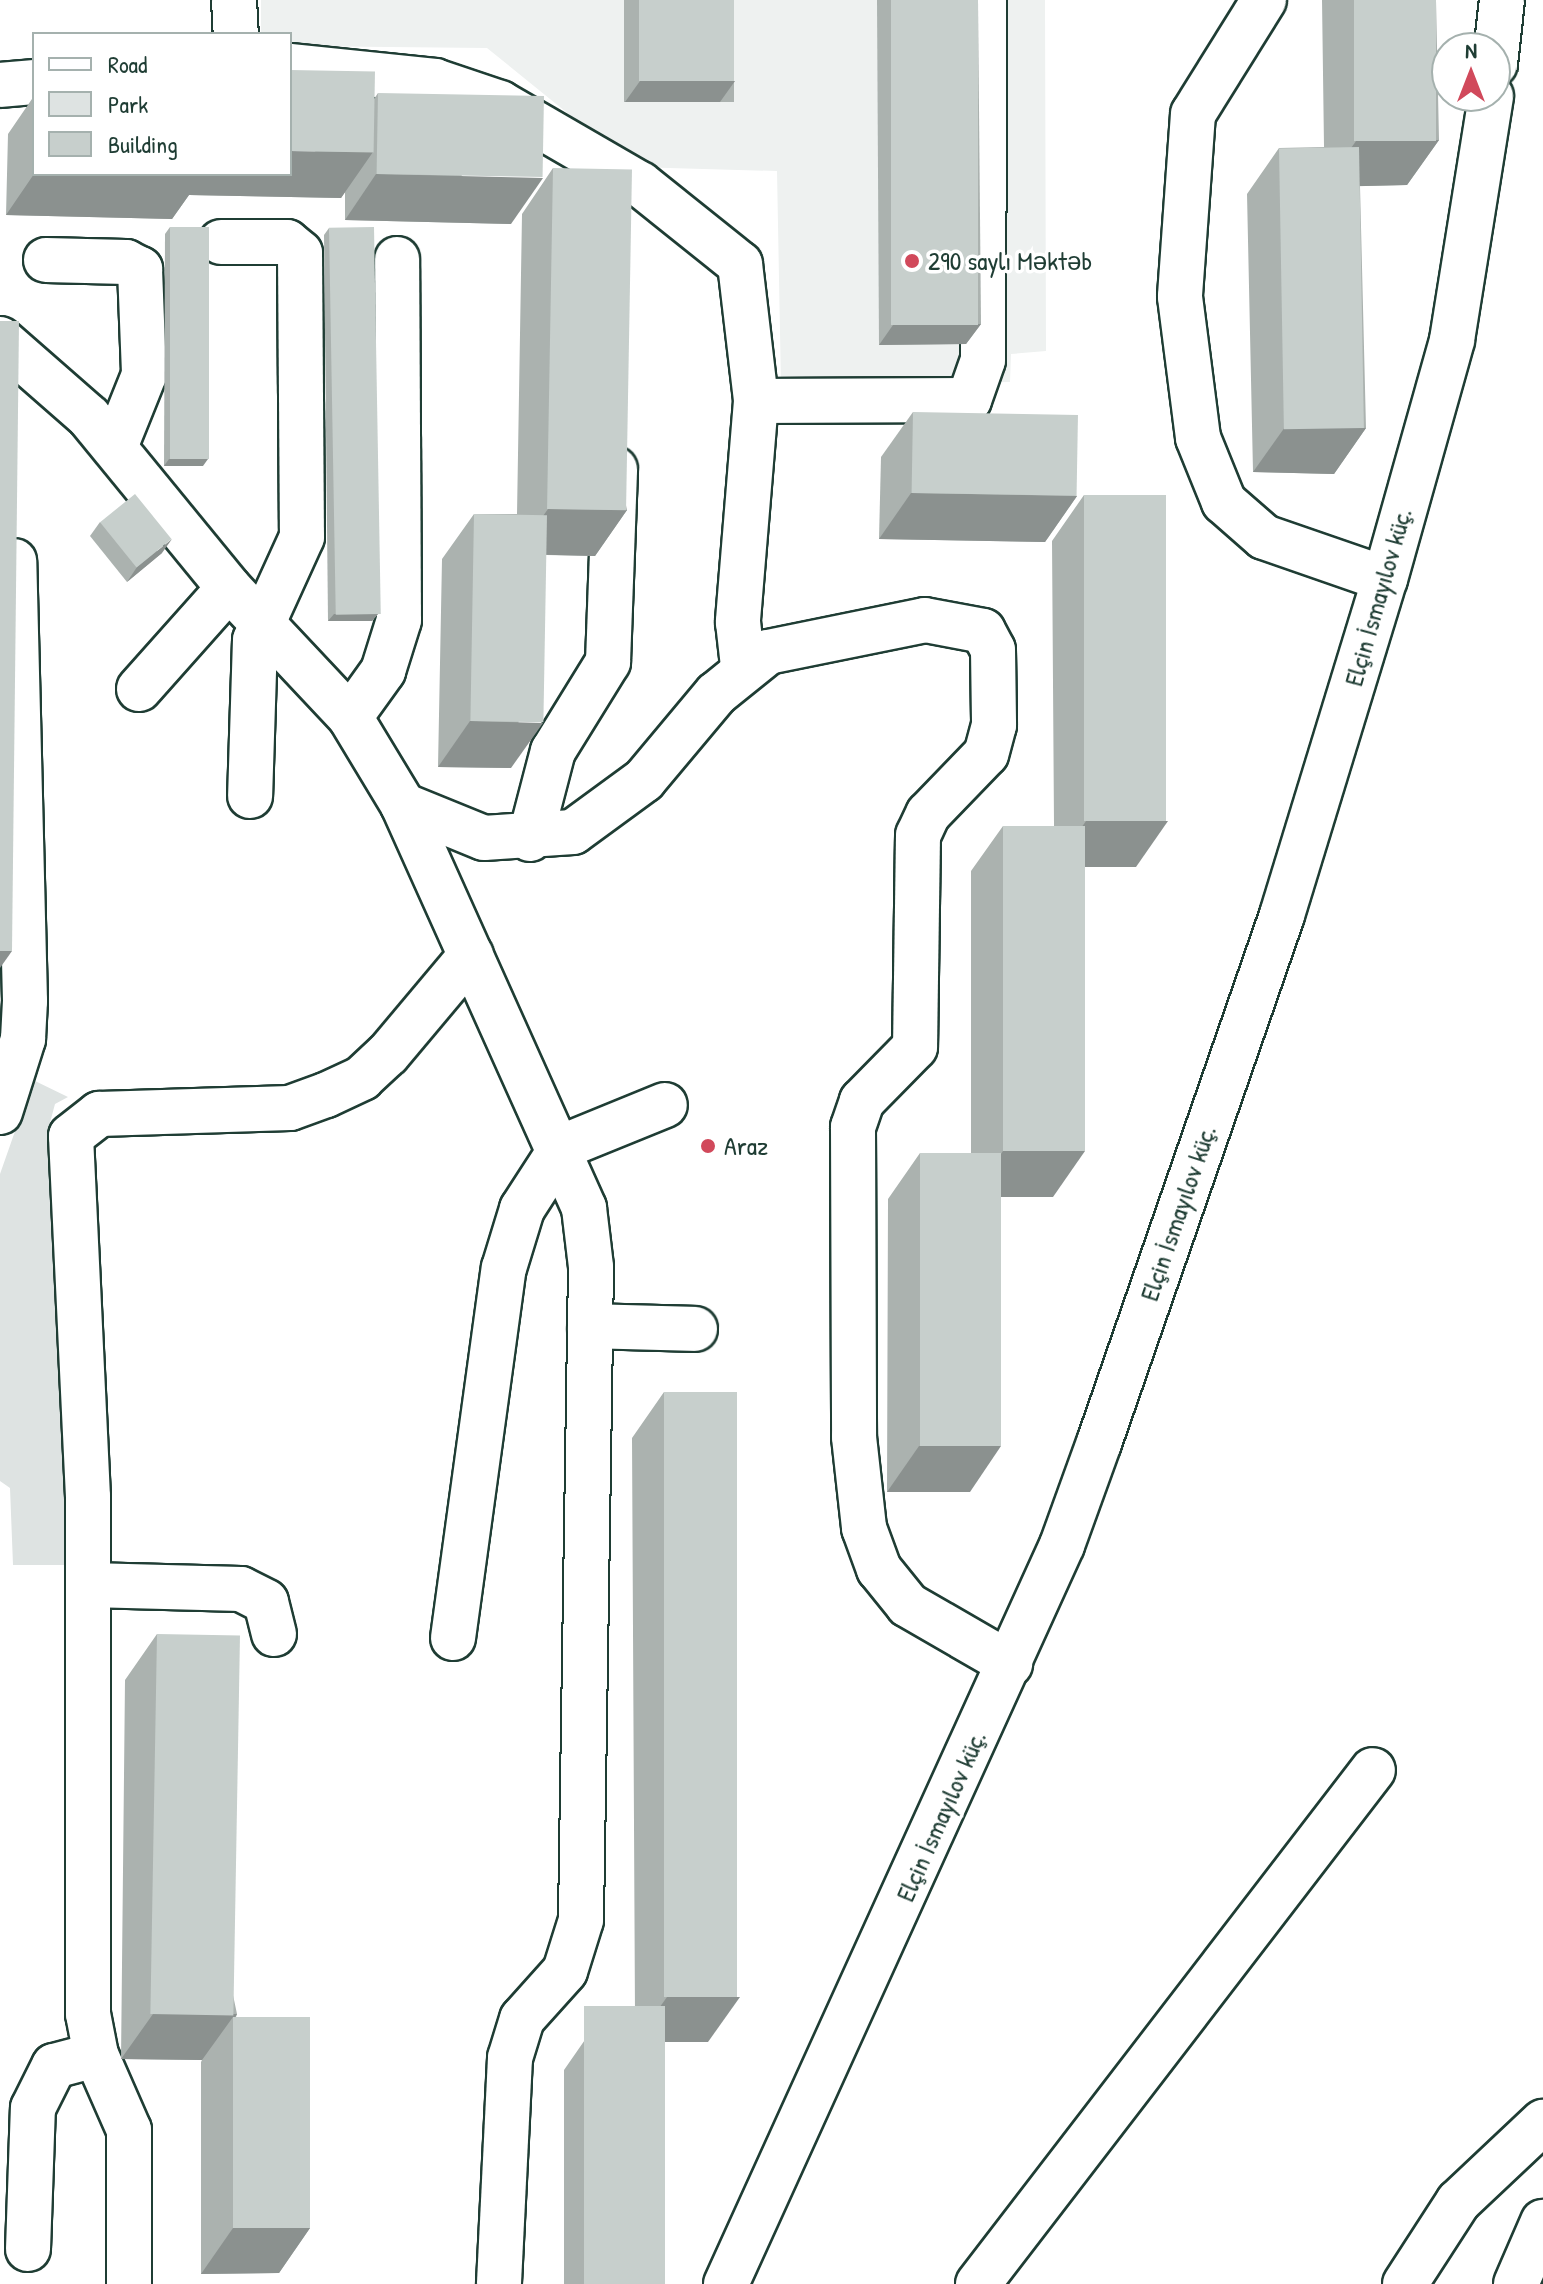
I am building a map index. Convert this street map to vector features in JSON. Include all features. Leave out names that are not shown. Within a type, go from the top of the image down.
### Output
[{"type":"street","points":[[234,0],[236,32]]},
{"type":"street","points":[[756,401],[969,400],[980,381],[984,0]]},
{"type":"street","points":[[1264,0],[1193,114],[1180,297],[1198,438],[1224,502],[1264,537],[1385,579]]},
{"type":"street","points":[[1498,32],[1502,0]]},
{"type":"street","points":[[292,66],[435,81],[500,103],[630,201],[740,264],[756,401],[738,622],[743,666]]},
{"type":"street","points":[[0,85],[32,82]]},
{"type":"street","name":"Elçin İsmayılov küç.","points":[[726,2284],[1062,1545],[1282,915],[1385,579],[1452,340],[1488,112]]},
{"type":"street","points":[[221,242],[287,242],[300,253],[302,537],[262,615],[251,690],[250,796]]},
{"type":"street","points":[[350,717],[383,671],[399,620],[397,259]]},
{"type":"street","points":[[46,260],[126,262],[140,269],[144,375],[115,447]]},
{"type":"street","points":[[0,339],[38,365],[115,447],[229,588],[262,615],[350,717],[403,805],[562,1147],[584,1208],[590,1326],[581,1920],[565,1971],[522,2019],[510,2058],[499,2284]]},
{"type":"street","points":[[14,414],[19,390],[38,365]]},
{"type":"street","points":[[530,839],[553,751],[608,662],[616,421]]},
{"type":"street","points":[[0,1112],[23,1039],[25,1001],[13,522]]},
{"type":"street","points":[[139,689],[229,588]]},
{"type":"street","points":[[403,805],[484,838],[530,839],[573,832],[605,815],[743,666],[806,643],[925,620],[983,631],[993,650],[994,725],[986,754],[928,814],[918,835],[915,1047],[862,1101],[853,1127],[854,1437],[864,1528],[879,1569],[908,1605],[1010,1664]]},
{"type":"street","points":[[129,2284],[129,2130],[96,2055],[88,2014],[89,1585],[71,1136],[99,1114],[290,1108],[326,1095],[362,1078],[388,1054],[471,955]]},
{"type":"street","points":[[453,1638],[504,1268],[533,1185],[562,1147],[665,1105]]},
{"type":"street","points":[[590,1326],[695,1329]]},
{"type":"street","points":[[89,1585],[241,1589],[266,1602],[274,1634]]},
{"type":"street","points":[[978,2284],[1373,1770]]},
{"type":"street","points":[[28,2249],[33,2108],[54,2066],[96,2055]]},
{"type":"street","points":[[1405,2284],[1458,2202],[1543,2122]]},
{"type":"street","points":[[1516,2284],[1543,2222]]},
{"type":"shaded area","name":"290 saylı Məktəb","points":[[261,0],[1045,0],[1046,351],[1011,354],[1010,382],[781,386],[777,171],[634,167],[487,48],[292,46],[292,32],[261,32]]},
{"type":"green space","points":[[33,1080],[68,1097],[55,1104],[48,1130],[68,1565],[13,1565],[10,1488],[0,1481],[0,1174]]},
{"type":"building","points":[[639,0],[734,0],[734,81],[639,81]]},
{"type":"building","name":"290 saylı Məktəb","points":[[891,0],[978,0],[978,325],[891,325]]},
{"type":"building","points":[[1354,0],[1436,0],[1436,32],[1431,32],[1431,112],[1436,112],[1436,141],[1354,141]]},
{"type":"building","points":[[292,70],[375,71],[374,152],[292,151]]},
{"type":"building","points":[[378,93],[544,96],[543,177],[377,174]]},
{"type":"building","points":[[1359,147],[1364,428],[1284,429],[1279,148]]},
{"type":"building","points":[[553,168],[632,169],[626,510],[547,509]]},
{"type":"building","points":[[170,227],[209,227],[209,459],[170,459]]},
{"type":"building","points":[[374,227],[381,614],[336,615],[329,228]]},
{"type":"building","points":[[0,321],[19,321],[12,951],[0,951]]},
{"type":"building","points":[[913,412],[1078,415],[1077,496],[912,493]]},
{"type":"building","points":[[135,494],[172,539],[137,567],[100,522]]},
{"type":"building","points":[[1084,495],[1166,495],[1166,821],[1084,821]]},
{"type":"building","points":[[474,514],[547,515],[543,722],[470,721]]},
{"type":"building","points":[[1003,826],[1085,826],[1085,1151],[1003,1151]]},
{"type":"building","points":[[920,1153],[1001,1153],[1001,1446],[920,1446]]},
{"type":"building","points":[[664,1392],[737,1392],[737,1997],[664,1997]]},
{"type":"building","points":[[157,1634],[240,1635],[233,2015],[150,2014]]},
{"type":"building","points":[[584,2006],[665,2006],[665,2284],[584,2284]]},
{"type":"building","points":[[233,2017],[310,2017],[310,2228],[233,2228]]},
{"type":"place","name":"290 saylı Məktəb","points":[[912,261]]},
{"type":"place","name":"Araz","points":[[708,1146]]}]
